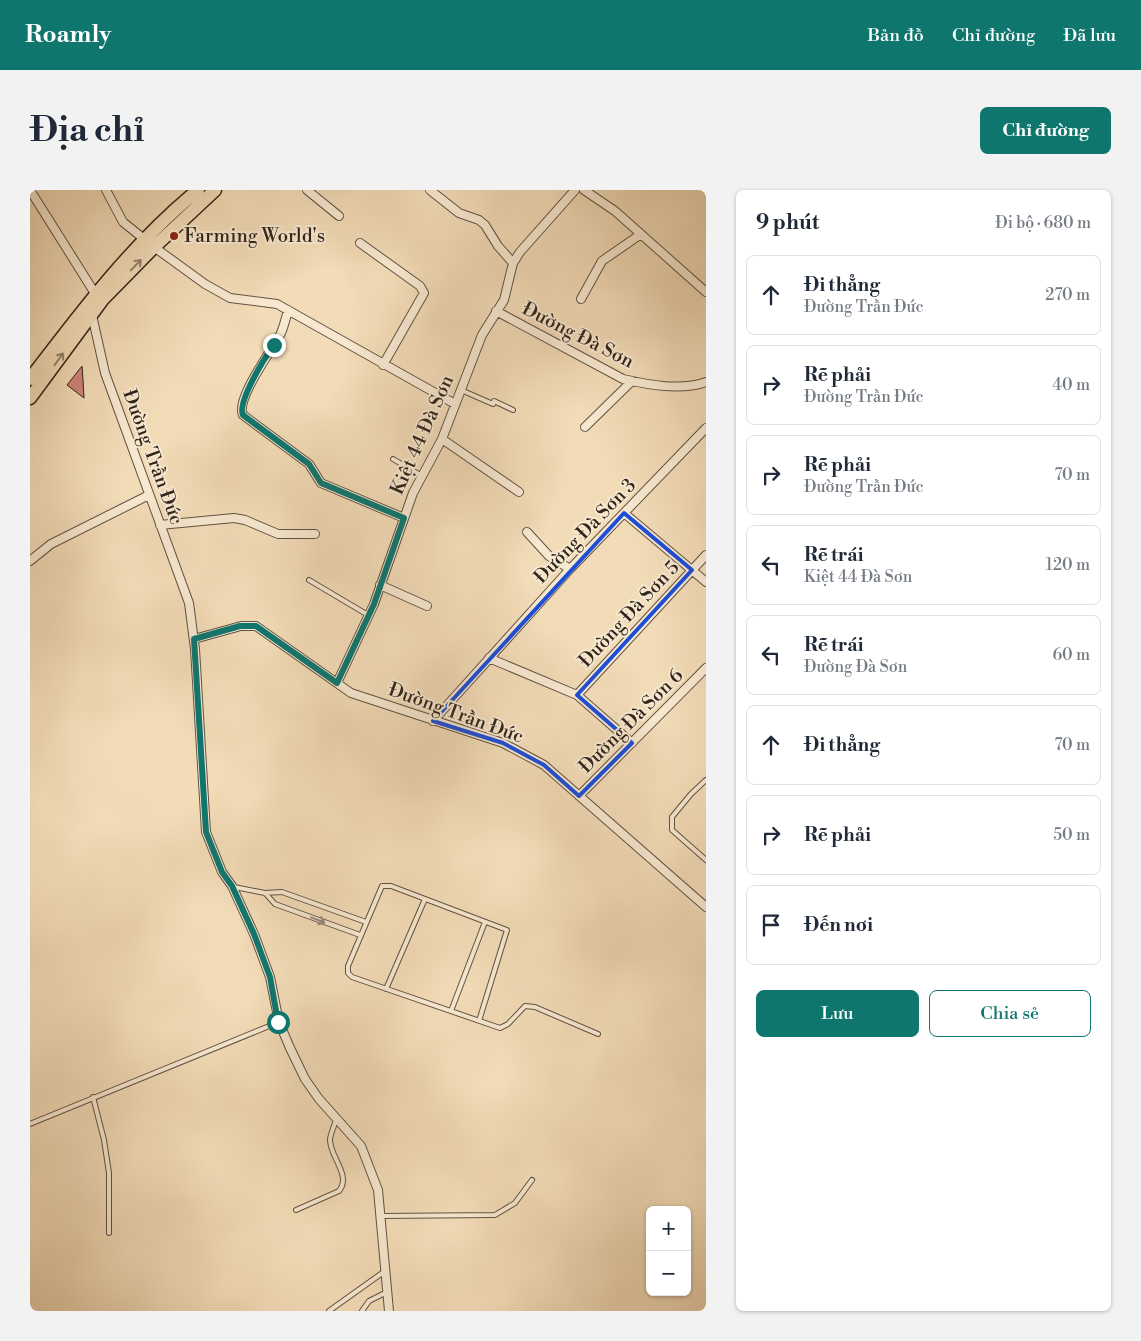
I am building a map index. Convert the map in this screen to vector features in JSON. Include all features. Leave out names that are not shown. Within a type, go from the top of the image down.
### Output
[{"type":"main road","points":[[30,398],[88,311],[96,295],[149,243],[198,190]]},
{"type":"main road","points":[[30,379],[88,311],[103,299],[149,243],[215,190]]},
{"type":"street","points":[[30,190],[96,295]]},
{"type":"street","points":[[106,190],[123,222],[205,284],[230,298],[277,304],[383,365],[456,404]]},
{"type":"street","points":[[307,190],[339,216]]},
{"type":"street","points":[[430,190],[459,214],[479,220],[485,225],[498,246],[513,263]]},
{"type":"street","name":"Kiệt 44 Đà Sơn","points":[[337,683],[380,586],[412,493],[442,439],[482,335],[504,300],[513,263],[520,252],[575,190]]},
{"type":"street","points":[[584,190],[615,211],[706,292]]},
{"type":"street","points":[[581,299],[602,261],[641,234]]},
{"type":"street","points":[[360,243],[420,286],[424,293],[383,365]]},
{"type":"street","points":[[288,310],[282,331],[265,357],[245,397],[242,412],[245,418],[309,464],[321,483],[404,518]]},
{"type":"street","name":"Đường Trần Đức","points":[[88,311],[106,373],[189,603],[194,639],[206,832],[222,872],[232,886],[254,934],[270,977],[278,1022],[305,1079],[319,1099],[361,1146],[378,1190],[389,1311]]},
{"type":"street","name":"Đường Đà Sơn","points":[[496,311],[623,379],[691,387],[706,382]]},
{"type":"street","points":[[585,427],[632,381]]},
{"type":"street","name":"Đường Đà Sơn 3","points":[[433,721],[570,569],[706,428]]},
{"type":"street","points":[[442,439],[519,492]]},
{"type":"street","points":[[30,561],[51,544],[149,495]]},
{"type":"street","points":[[624,513],[706,582]]},
{"type":"street","points":[[160,525],[234,518],[245,520],[278,534],[315,534]]},
{"type":"street","points":[[527,532],[549,556],[570,569]]},
{"type":"street","name":"Đường Đà Sơn 5","points":[[577,695],[706,555]]},
{"type":"street","points":[[380,586],[427,606]]},
{"type":"street","name":"Đường Trần Đức","points":[[194,639],[240,626],[256,626],[351,693],[503,743],[544,765],[706,907]]},
{"type":"street","points":[[489,658],[577,695],[632,743]]},
{"type":"street","name":"Đường Đà Sơn 6","points":[[579,796],[706,668]]},
{"type":"lane","points":[[461,390],[493,404],[494,401],[512,410]]},
{"type":"lane","points":[[393,459],[422,476]]},
{"type":"lane","points":[[309,580],[368,615]]},
{"type":"lane","points":[[706,780],[691,794],[672,817],[672,830],[706,860]]},
{"type":"lane","points":[[232,886],[265,893],[282,892],[366,922]]},
{"type":"lane","points":[[479,1021],[508,930],[391,886],[382,886],[348,966],[348,973],[352,977],[452,1011],[479,1021],[500,1028],[508,1024],[525,1006],[535,1007],[598,1034]]},
{"type":"lane","points":[[265,893],[275,904],[360,935]]},
{"type":"lane","points":[[386,989],[425,899]]},
{"type":"lane","points":[[452,1011],[485,922]]},
{"type":"lane","points":[[30,1124],[278,1022]]},
{"type":"lane","points":[[92,1097],[104,1140],[108,1173],[109,1233]]},
{"type":"lane","points":[[296,1210],[340,1190],[343,1186],[343,1179],[330,1140],[337,1117]]},
{"type":"lane","points":[[380,1216],[495,1215],[515,1203],[532,1180]]},
{"type":"lane","points":[[329,1311],[385,1271]]},
{"type":"lane","points":[[362,1311],[369,1301],[388,1291]]},
{"type":"highlighted area","points":[[624,513],[692,570],[577,695],[632,743],[579,796],[544,765],[503,743],[433,721]]},
{"type":"building","points":[[82,366],[83,380],[84,398],[67,385]]},
{"type":"place","name":"Farming World's","points":[[174,236]]},
{"type":"route","points":[[274,345],[265,357],[242,405],[241,408],[245,418],[309,464],[321,483],[404,518],[374,604],[337,683],[256,626],[240,626],[194,639],[206,832],[222,872],[232,886],[254,934],[270,977],[278,1022]]}]
